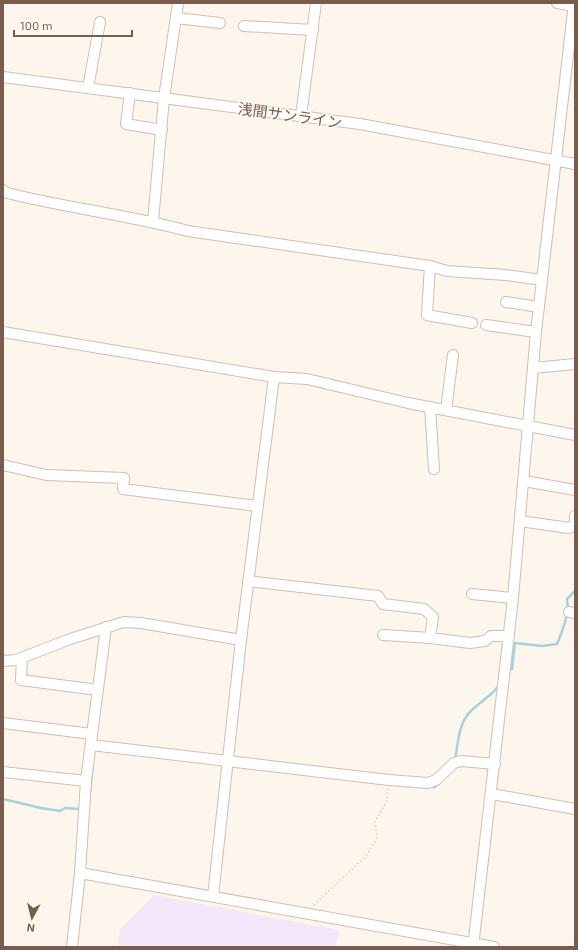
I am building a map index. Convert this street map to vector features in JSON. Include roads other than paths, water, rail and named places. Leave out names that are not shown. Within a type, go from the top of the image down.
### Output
[{"type":"street","points":[[153,221],[164,98],[178,3]]},
{"type":"street","points":[[301,116],[316,3]]},
{"type":"street","points":[[473,945],[492,794],[513,598],[536,332],[573,41],[574,5],[557,3]]},
{"type":"street","points":[[176,18],[220,23]]},
{"type":"street","points":[[88,88],[100,22]]},
{"type":"street","points":[[244,26],[313,30]]},
{"type":"street","name":"浅間サンライン","points":[[3,76],[301,116],[575,164]]},
{"type":"street","points":[[130,93],[126,124],[162,130]]},
{"type":"street","points":[[3,190],[8,193],[44,202],[153,221],[188,231],[430,266],[447,271],[506,275],[542,280]]},
{"type":"street","points":[[430,266],[426,315],[472,323]]},
{"type":"street","points":[[506,302],[539,307]]},
{"type":"street","points":[[486,325],[536,332]]},
{"type":"street","points":[[3,332],[274,377],[307,378],[430,407],[575,435]]},
{"type":"street","points":[[446,410],[453,355]]},
{"type":"street","points":[[533,368],[575,364]]},
{"type":"street","points":[[213,896],[241,640],[274,377]]},
{"type":"street","points":[[430,407],[434,469]]},
{"type":"street","points":[[3,465],[46,475],[124,478],[123,489],[257,506]]},
{"type":"street","points":[[524,481],[575,490]]},
{"type":"street","points":[[520,521],[568,528],[575,522]]},
{"type":"street","points":[[248,581],[378,596],[383,604],[424,609],[433,617],[431,638]]},
{"type":"street","points":[[472,594],[513,598]]},
{"type":"street","points":[[3,661],[22,658],[70,638],[124,622],[141,623],[241,640]]},
{"type":"street","points":[[72,947],[80,873],[86,781],[106,627]]},
{"type":"street","points":[[383,635],[431,638],[470,643],[485,641],[491,636],[509,636]]},
{"type":"street","points":[[22,658],[21,680],[98,690]]},
{"type":"street","points":[[3,723],[92,734]]},
{"type":"street","points":[[91,745],[227,762],[428,783],[436,780],[454,763],[461,761],[495,764]]},
{"type":"street","points":[[3,772],[86,781]]},
{"type":"street","points":[[492,794],[575,809]]},
{"type":"street","points":[[80,873],[213,896],[473,945],[494,947]]},
{"type":"waterway","points":[[568,609],[567,599],[575,591]]},
{"type":"waterway","points":[[507,669],[512,669],[515,643],[542,646],[557,644],[567,614]]},
{"type":"waterway","points":[[455,761],[459,734],[467,715],[500,684]]},
{"type":"waterway","points":[[90,791],[93,764]]},
{"type":"waterway","points":[[429,787],[435,787],[439,783]]},
{"type":"waterway","points":[[3,799],[60,811],[65,808],[81,808]]}]
